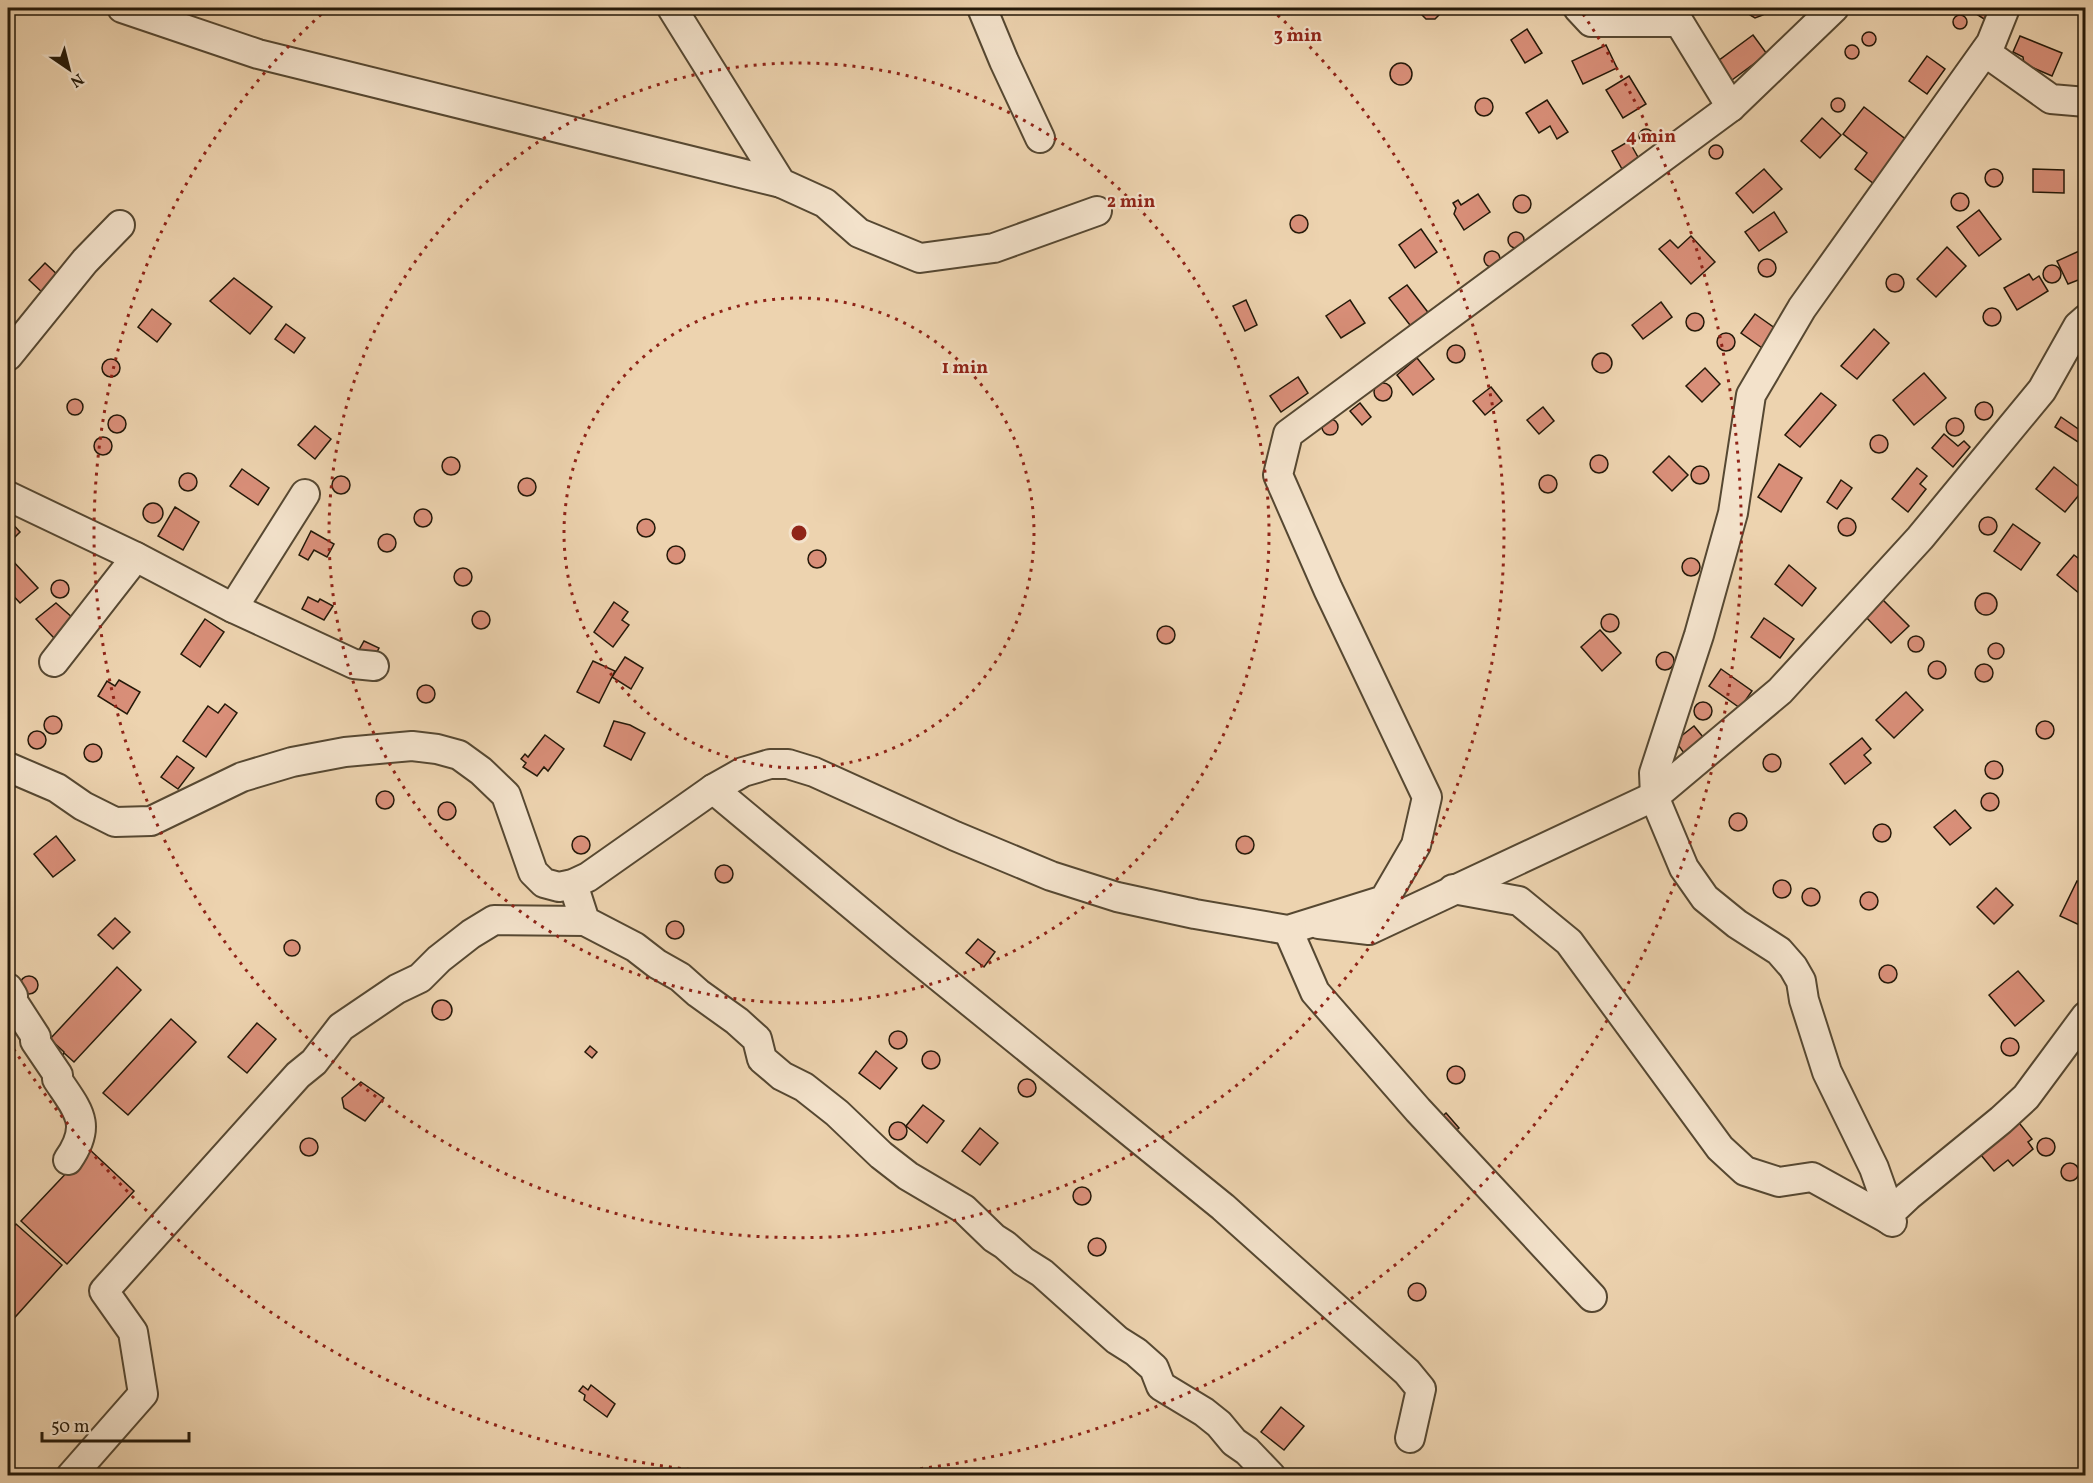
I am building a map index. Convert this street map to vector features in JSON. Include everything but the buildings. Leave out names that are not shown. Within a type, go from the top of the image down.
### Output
[{"type":"street","points":[[122,8],[258,54],[781,183],[825,203],[859,232],[920,258],[994,248],[1097,211]]},
{"type":"street","points":[[672,8],[781,183]]},
{"type":"street","points":[[982,8],[1040,138]]},
{"type":"street","points":[[1578,8],[1591,22],[1679,22],[1731,107]]},
{"type":"street","points":[[1298,926],[1384,900],[1416,845],[1426,797],[1328,589],[1278,475],[1288,434],[1731,107],[1834,8]]},
{"type":"street","points":[[1890,1218],[1874,1168],[1827,1072],[1811,1026],[1801,981],[1793,967],[1779,951],[1718,910],[1694,884],[1670,837],[1655,796],[1654,773],[1699,635],[1733,513],[1750,395],[1802,308],[1991,44],[2005,8]]},
{"type":"street","points":[[1985,52],[2051,99],[2085,102]]},
{"type":"street","points":[[8,356],[85,261],[120,225]]},
{"type":"street","points":[[8,767],[57,788],[83,806],[115,822],[151,821],[242,777],[292,762],[345,752],[412,746],[437,749],[459,755],[481,771],[506,795],[533,872],[544,883],[559,887],[588,877],[713,789],[743,772],[770,764],[788,764],[814,772],[955,836],[1051,876],[1128,899],[1195,914],[1298,926],[1369,930],[1655,796],[1780,691],[1920,538],[2042,390],[2078,326],[2085,319]]},
{"type":"street","points":[[233,608],[305,494]]},
{"type":"street","points":[[8,496],[136,557],[233,608],[354,664],[374,666]]},
{"type":"street","points":[[54,662],[136,557]]},
{"type":"street","points":[[713,789],[900,945],[1223,1208],[1407,1372],[1420,1389],[1410,1438]]},
{"type":"street","points":[[573,884],[585,921]]},
{"type":"street","points":[[1453,889],[1519,901],[1569,942],[1720,1148],[1745,1171],[1779,1182],[1812,1177],[1890,1218]]},
{"type":"street","points":[[71,1476],[143,1394],[133,1332],[104,1291],[298,1074],[314,1062],[341,1027],[397,989],[420,978],[447,953],[494,920],[585,921],[635,947],[657,964],[680,977],[737,1021],[756,1039],[762,1059],[782,1076],[804,1088],[830,1107],[881,1155],[908,1176],[964,1209],[994,1238],[1042,1274],[1117,1340],[1136,1352],[1154,1368],[1161,1386],[1218,1424],[1271,1476]]},
{"type":"street","points":[[1298,926],[1315,992],[1418,1110],[1592,1297]]},
{"type":"street","points":[[8,988],[13,996],[12,1000],[36,1037],[35,1041],[80,1113],[82,1122],[77,1147],[68,1160]]},
{"type":"street","points":[[1890,1218],[1932,1174],[2001,1120],[2026,1097],[2085,1016]]}]
